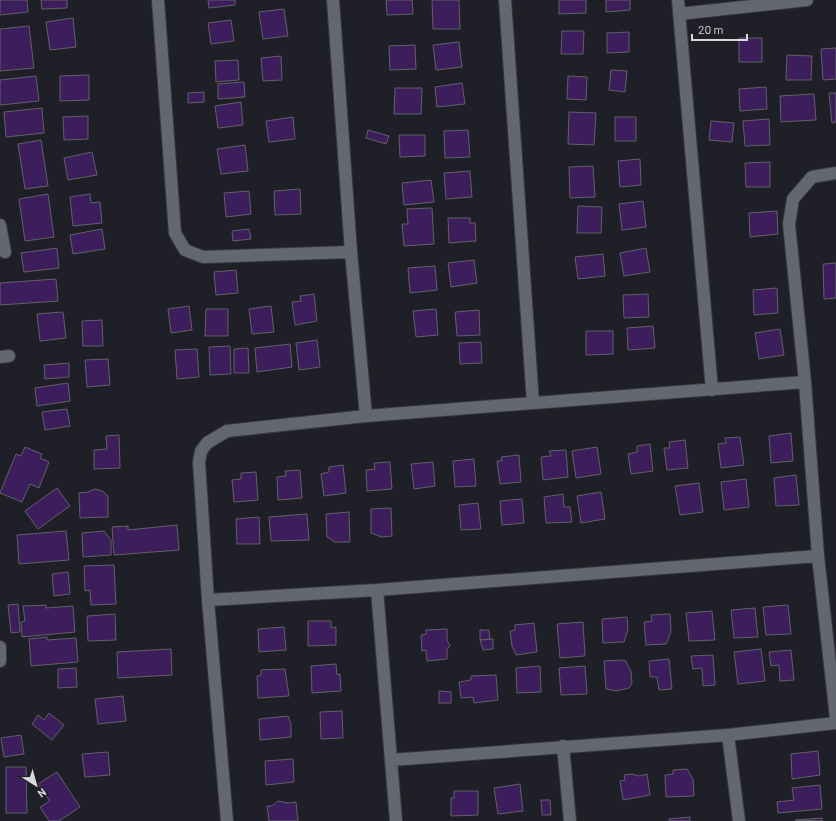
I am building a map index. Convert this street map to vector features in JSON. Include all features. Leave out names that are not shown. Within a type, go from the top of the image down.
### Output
[{"type":"street","points":[[158,0],[175,233],[185,250],[203,257],[351,252]]},
{"type":"street","points":[[333,0],[351,252],[366,416]]},
{"type":"street","points":[[505,0],[533,403]]},
{"type":"street","points":[[678,0],[712,390]]},
{"type":"street","points":[[679,14],[807,0]]},
{"type":"street","points":[[836,173],[812,177],[793,199],[789,224],[805,382],[818,556],[836,718]]},
{"type":"street","points":[[0,225],[5,252]]},
{"type":"street","points":[[228,821],[208,600],[200,462],[201,451],[207,442],[227,431],[366,416],[805,382]]},
{"type":"street","points":[[208,600],[377,590],[818,556]]},
{"type":"street","points":[[377,590],[396,821]]},
{"type":"street","points":[[0,647],[0,661]]},
{"type":"street","points":[[391,760],[563,746],[728,735],[836,723]]},
{"type":"street","points":[[728,735],[739,821]]},
{"type":"street","points":[[563,746],[570,821]]},
{"type":"building","points":[[0,0],[27,0],[28,12],[0,15]]},
{"type":"building","points":[[41,0],[67,0],[67,8],[42,9]]},
{"type":"building","points":[[208,0],[235,0],[235,5],[209,8]]},
{"type":"building","points":[[386,0],[412,0],[413,14],[387,15]]},
{"type":"building","points":[[432,0],[459,0],[460,29],[433,29]]},
{"type":"building","points":[[559,0],[586,0],[586,13],[559,14]]},
{"type":"building","points":[[606,0],[630,0],[630,10],[606,12]]},
{"type":"building","points":[[284,9],[288,36],[263,39],[259,12]]},
{"type":"building","points":[[73,18],[76,47],[50,50],[46,22]]},
{"type":"building","points":[[231,20],[234,41],[211,44],[208,23]]},
{"type":"building","points":[[29,26],[34,68],[0,71],[0,29]]},
{"type":"building","points":[[562,31],[584,31],[583,54],[561,54]]},
{"type":"building","points":[[629,32],[629,52],[607,53],[607,33]]},
{"type":"building","points":[[739,38],[762,38],[762,62],[739,62]]},
{"type":"building","points":[[459,42],[462,67],[436,70],[433,45]]},
{"type":"building","points":[[415,45],[416,69],[390,70],[389,46]]},
{"type":"building","points":[[836,48],[836,79],[823,80],[821,49]]},
{"type":"building","points":[[787,55],[812,56],[811,80],[786,80]]},
{"type":"building","points":[[281,56],[282,80],[263,81],[261,58]]},
{"type":"building","points":[[238,60],[239,80],[216,82],[215,61]]},
{"type":"building","points":[[611,70],[627,71],[625,92],[609,90]]},
{"type":"building","points":[[89,75],[89,100],[60,101],[60,76]]},
{"type":"building","points":[[36,76],[39,101],[0,105],[0,80]]},
{"type":"building","points":[[568,76],[587,77],[586,100],[567,99]]},
{"type":"building","points":[[244,82],[245,97],[218,99],[218,84]]},
{"type":"building","points":[[462,83],[465,104],[437,107],[435,87]]},
{"type":"building","points":[[766,87],[767,109],[740,111],[739,89]]},
{"type":"building","points":[[395,88],[422,88],[421,114],[394,114]]},
{"type":"building","points":[[204,92],[204,102],[188,103],[188,93]]},
{"type":"building","points":[[829,93],[836,93],[836,122],[832,123]]},
{"type":"building","points":[[814,94],[816,120],[781,122],[780,96]]},
{"type":"building","points":[[241,102],[243,125],[218,128],[215,106]]},
{"type":"building","points":[[42,108],[44,133],[6,137],[4,112]]},
{"type":"building","points":[[569,112],[596,113],[594,145],[568,144]]},
{"type":"building","points":[[88,116],[88,139],[64,140],[63,117]]},
{"type":"building","points":[[293,117],[295,139],[269,142],[266,121]]},
{"type":"building","points":[[615,117],[636,117],[636,141],[615,141]]},
{"type":"building","points":[[769,119],[770,145],[745,146],[743,121]]},
{"type":"building","points":[[711,121],[734,123],[732,142],[709,140]]},
{"type":"building","points":[[368,130],[389,136],[386,144],[366,138]]},
{"type":"building","points":[[468,130],[470,157],[445,158],[444,131]]},
{"type":"building","points":[[399,135],[425,135],[425,156],[400,157]]},
{"type":"building","points":[[41,140],[48,186],[25,189],[18,144]]},
{"type":"building","points":[[245,145],[248,171],[221,174],[217,149]]},
{"type":"building","points":[[92,152],[97,175],[68,180],[64,158]]},
{"type":"building","points":[[640,159],[641,185],[620,187],[618,161]]},
{"type":"building","points":[[770,162],[770,187],[746,187],[745,163]]},
{"type":"building","points":[[593,166],[595,197],[570,198],[569,167]]},
{"type":"building","points":[[470,171],[472,197],[446,199],[444,173]]},
{"type":"building","points":[[431,180],[434,202],[404,205],[402,183]]},
{"type":"building","points":[[300,189],[301,214],[275,215],[274,191]]},
{"type":"building","points":[[249,191],[251,214],[226,217],[224,193]]},
{"type":"building","points":[[48,194],[54,237],[25,241],[19,199]]},
{"type":"building","points":[[90,194],[91,203],[100,202],[102,223],[73,226],[70,197]]},
{"type":"building","points":[[643,201],[646,227],[622,230],[619,204]]},
{"type":"building","points":[[578,206],[602,207],[601,233],[577,233]]},
{"type":"building","points":[[432,208],[434,244],[404,246],[402,224],[408,224],[407,209]]},
{"type":"building","points":[[777,211],[778,234],[750,237],[749,213]]},
{"type":"building","points":[[448,218],[470,218],[470,223],[475,223],[476,241],[449,243]]},
{"type":"building","points":[[102,229],[105,249],[73,254],[70,235]]},
{"type":"building","points":[[249,229],[251,239],[233,241],[232,231]]},
{"type":"building","points":[[57,248],[59,268],[24,272],[21,253]]},
{"type":"building","points":[[646,248],[650,272],[624,276],[620,253]]},
{"type":"building","points":[[603,254],[605,276],[578,279],[575,257]]},
{"type":"building","points":[[474,260],[477,283],[451,287],[448,263]]},
{"type":"building","points":[[836,263],[836,298],[824,299],[823,264]]},
{"type":"building","points":[[435,266],[437,290],[410,293],[408,268]]},
{"type":"building","points":[[236,270],[238,293],[216,295],[214,272]]},
{"type":"building","points":[[56,279],[58,301],[0,305],[0,283]]},
{"type":"building","points":[[777,288],[778,313],[754,315],[753,290]]},
{"type":"building","points":[[314,294],[317,321],[295,325],[292,302],[301,301],[300,296]]},
{"type":"building","points":[[648,294],[649,317],[624,318],[623,295]]},
{"type":"building","points":[[189,306],[192,330],[171,333],[168,309]]},
{"type":"building","points":[[271,306],[274,332],[252,334],[249,309]]},
{"type":"building","points":[[206,309],[228,309],[228,336],[205,336]]},
{"type":"building","points":[[436,309],[438,335],[416,337],[413,311]]},
{"type":"building","points":[[479,310],[480,335],[457,336],[455,312]]},
{"type":"building","points":[[63,312],[66,338],[40,341],[37,314]]},
{"type":"building","points":[[102,320],[103,346],[83,346],[82,321]]},
{"type":"building","points":[[653,326],[655,348],[628,350],[627,328]]},
{"type":"building","points":[[780,329],[784,355],[759,359],[755,333]]},
{"type":"building","points":[[586,331],[613,331],[613,354],[586,355]]},
{"type":"building","points":[[317,340],[320,367],[299,370],[296,343]]},
{"type":"building","points":[[481,342],[482,363],[460,364],[459,343]]},
{"type":"building","points":[[290,344],[292,367],[257,372],[255,348]]},
{"type":"building","points":[[230,346],[231,374],[210,375],[209,347]]},
{"type":"building","points":[[248,348],[249,373],[234,373],[234,349]]},
{"type":"building","points":[[197,349],[199,377],[177,379],[175,350]]},
{"type":"building","points":[[108,359],[110,385],[87,387],[85,360]]},
{"type":"building","points":[[69,363],[69,377],[45,379],[44,365]]},
{"type":"building","points":[[68,383],[70,401],[37,406],[35,388]]},
{"type":"building","points":[[67,409],[70,426],[45,430],[42,412]]},
{"type":"building","points":[[791,433],[793,461],[771,463],[769,436]]},
{"type":"building","points":[[119,435],[120,468],[94,469],[94,450],[107,449],[106,436]]},
{"type":"building","points":[[740,437],[744,465],[721,468],[718,444],[726,443],[725,438]]},
{"type":"building","points":[[685,440],[688,468],[667,470],[664,448],[670,448],[669,442]]},
{"type":"building","points":[[650,444],[653,471],[631,474],[628,454],[637,452],[637,446]]},
{"type":"building","points":[[25,447],[42,454],[40,458],[49,462],[39,488],[30,484],[22,502],[0,493],[16,454],[21,456]]},
{"type":"building","points":[[597,447],[601,474],[576,478],[572,451]]},
{"type":"building","points":[[566,450],[568,477],[543,480],[541,457],[551,456],[549,451]]},
{"type":"building","points":[[519,455],[521,482],[500,484],[497,461],[502,461],[501,457]]},
{"type":"building","points":[[474,459],[476,486],[455,487],[453,461]]},
{"type":"building","points":[[390,462],[392,489],[367,491],[366,470],[375,469],[374,463]]},
{"type":"building","points":[[433,462],[435,486],[414,489],[411,464]]},
{"type":"building","points":[[343,465],[346,493],[324,496],[321,474],[329,472],[329,467]]},
{"type":"building","points":[[300,470],[302,498],[278,500],[277,477],[286,476],[285,471]]},
{"type":"building","points":[[256,472],[258,500],[234,502],[232,480],[241,479],[241,473]]},
{"type":"building","points":[[796,475],[799,505],[776,506],[774,478]]},
{"type":"building","points":[[746,479],[749,507],[724,510],[721,482]]},
{"type":"building","points":[[699,483],[703,512],[680,515],[675,486]]},
{"type":"building","points":[[57,488],[70,506],[38,529],[25,511]]},
{"type":"building","points":[[95,489],[102,491],[108,496],[108,517],[80,518],[79,493],[88,492]]},
{"type":"building","points":[[601,492],[605,519],[581,523],[577,496]]},
{"type":"building","points":[[563,494],[564,507],[570,507],[572,522],[546,523],[544,497]]},
{"type":"building","points":[[522,499],[524,523],[502,525],[500,501]]},
{"type":"building","points":[[478,503],[481,529],[461,530],[459,505]]},
{"type":"building","points":[[391,508],[392,536],[382,537],[371,533],[371,509]]},
{"type":"building","points":[[349,512],[350,542],[335,542],[327,537],[326,514]]},
{"type":"building","points":[[307,514],[309,540],[271,541],[269,517]]},
{"type":"building","points":[[259,517],[260,544],[237,544],[236,519]]},
{"type":"building","points":[[177,525],[179,550],[114,555],[112,527],[128,526],[128,530]]},
{"type":"building","points":[[66,531],[69,560],[19,564],[17,535]]},
{"type":"building","points":[[104,531],[111,540],[111,555],[83,557],[82,533]]},
{"type":"building","points":[[114,565],[116,604],[91,605],[90,590],[85,591],[84,566]]},
{"type":"building","points":[[68,572],[70,594],[54,596],[52,574]]},
{"type":"building","points":[[18,604],[20,632],[11,633],[8,605]]},
{"type":"building","points":[[46,605],[46,608],[73,606],[75,632],[22,637],[21,622],[25,621],[23,606]]},
{"type":"building","points":[[788,605],[791,634],[766,635],[763,607]]},
{"type":"building","points":[[755,608],[758,637],[734,638],[731,610]]},
{"type":"building","points":[[712,611],[715,640],[689,641],[686,613]]},
{"type":"building","points":[[115,614],[116,640],[88,641],[87,616]]},
{"type":"building","points":[[670,614],[671,632],[666,644],[646,645],[644,622],[652,621],[651,615]]},
{"type":"building","points":[[627,617],[628,630],[624,642],[603,643],[602,619]]},
{"type":"building","points":[[308,621],[331,621],[331,628],[336,627],[336,645],[308,646]]},
{"type":"building","points":[[583,622],[585,656],[560,658],[557,624]]},
{"type":"building","points":[[534,623],[537,652],[516,655],[512,646],[510,631],[515,630],[515,625]]},
{"type":"building","points":[[284,627],[286,650],[259,652],[258,629]]},
{"type":"building","points":[[447,629],[447,641],[450,645],[447,650],[447,659],[427,661],[426,650],[422,651],[421,635],[426,634],[426,630]]},
{"type":"building","points":[[480,630],[489,630],[490,639],[480,640]]},
{"type":"building","points":[[47,637],[47,640],[76,638],[78,662],[31,666],[29,639]]},
{"type":"building","points":[[493,639],[493,649],[483,650],[480,640]]},
{"type":"building","points":[[171,649],[172,675],[118,678],[117,652]]},
{"type":"building","points":[[761,649],[765,681],[738,684],[734,652]]},
{"type":"building","points":[[791,650],[794,680],[780,681],[779,665],[771,666],[769,652]]},
{"type":"building","points":[[713,655],[715,685],[703,686],[702,668],[693,669],[691,656]]},
{"type":"building","points":[[669,659],[672,689],[659,690],[657,677],[650,677],[649,661]]},
{"type":"building","points":[[625,660],[631,671],[632,684],[629,688],[616,691],[606,689],[604,661]]},
{"type":"building","points":[[336,664],[337,675],[340,674],[341,691],[312,693],[311,666]]},
{"type":"building","points":[[540,666],[541,692],[517,693],[516,668]]},
{"type":"building","points":[[585,666],[587,694],[561,695],[559,668]]},
{"type":"building","points":[[76,668],[77,687],[58,688],[58,669]]},
{"type":"building","points":[[285,669],[289,696],[258,698],[257,676],[261,675],[261,670]]},
{"type":"building","points":[[496,675],[498,700],[474,703],[473,697],[461,698],[459,682],[471,680],[471,676]]},
{"type":"building","points":[[439,691],[451,692],[451,703],[439,703]]},
{"type":"building","points":[[123,696],[126,721],[98,724],[95,699]]},
{"type":"building","points":[[342,711],[343,738],[321,739],[320,712]]},
{"type":"building","points":[[49,713],[64,725],[52,740],[32,724],[38,715],[44,720]]},
{"type":"building","points":[[288,716],[291,724],[291,737],[260,740],[259,719]]},
{"type":"building","points":[[21,735],[24,754],[4,757],[1,738]]},
{"type":"building","points":[[818,751],[820,775],[792,779],[791,754]]},
{"type":"building","points":[[108,752],[110,775],[85,777],[82,754]]},
{"type":"building","points":[[293,759],[294,782],[266,785],[265,761]]},
{"type":"building","points":[[6,767],[26,767],[27,813],[6,813]]},
{"type":"building","points":[[687,769],[693,779],[694,796],[666,797],[665,775],[673,774],[673,770]]},
{"type":"building","points":[[57,772],[80,807],[59,821],[49,821],[40,807],[50,801],[38,784]]},
{"type":"building","points":[[632,774],[639,776],[647,774],[650,795],[623,800],[620,781],[625,780],[624,775]]},
{"type":"building","points":[[520,784],[523,811],[498,814],[494,788]]},
{"type":"building","points":[[820,785],[822,809],[778,813],[777,802],[794,800],[792,788]]},
{"type":"building","points":[[454,791],[478,791],[478,815],[451,816],[451,798],[454,798]]},
{"type":"building","points":[[541,800],[550,800],[551,815],[542,815]]},
{"type":"building","points":[[278,801],[288,803],[296,802],[298,821],[269,821],[267,806],[272,806]]},
{"type":"building","points":[[690,817],[690,821],[669,821],[669,819]]},
{"type":"building","points":[[822,818],[822,821],[795,820]]}]
